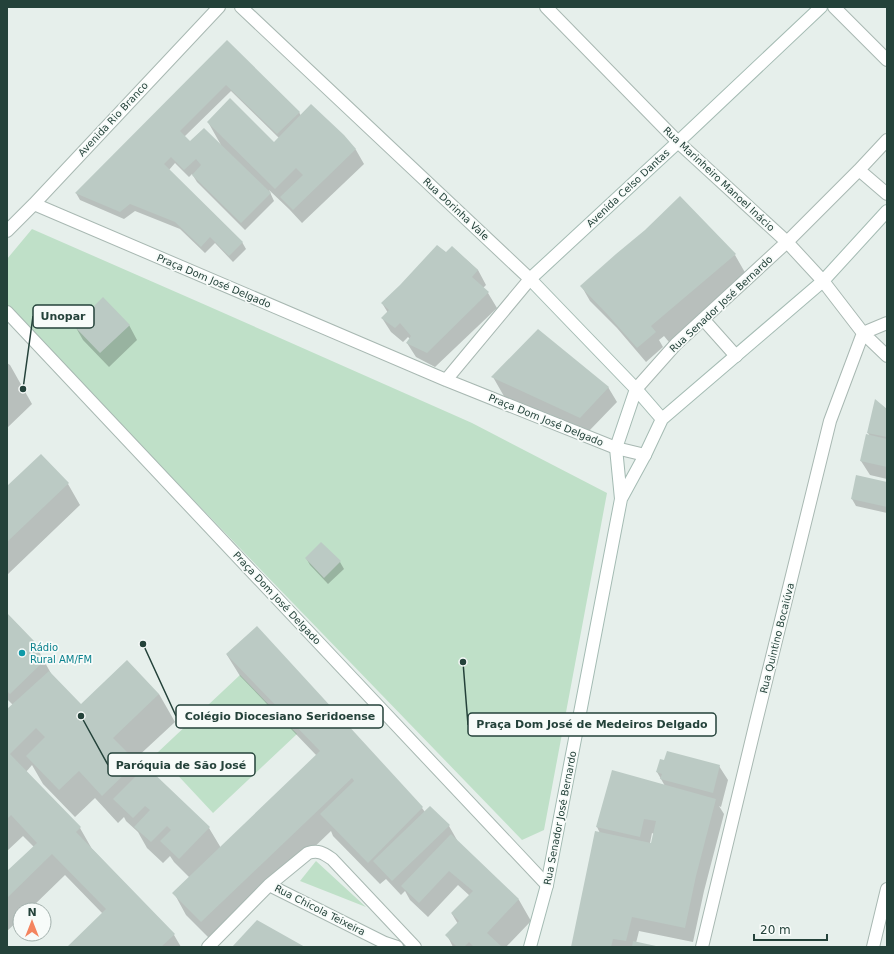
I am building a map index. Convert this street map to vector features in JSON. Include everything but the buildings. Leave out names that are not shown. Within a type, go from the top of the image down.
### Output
[{"type":"street","name":"Avenida Rio Branco","points":[[7,231],[219,7]]},
{"type":"street","name":"Rua Dorinha Vale","points":[[241,7],[530,279],[636,389],[662,419]]},
{"type":"street","name":"Rua Marinheiro Manoel Inácio","points":[[546,7],[678,142],[787,242],[823,281],[864,333],[887,356]]},
{"type":"street","name":"Avenida Celso Dantas","points":[[446,380],[530,279],[821,7]]},
{"type":"street","points":[[834,7],[887,60]]},
{"type":"street","name":"Rua Senador José Bernardo","points":[[530,947],[547,885],[621,499],[616,448],[636,389],[676,344],[787,242],[887,140]]},
{"type":"street","points":[[859,170],[887,194]]},
{"type":"street","name":"Praça Dom José Delgado","points":[[34,204],[446,380],[616,448],[645,455]]},
{"type":"street","name":"Rua Senador José Bernardo","points":[[621,499],[645,455],[662,419],[823,281],[887,211]]},
{"type":"street","name":"Praça Dom José Delgado","points":[[7,312],[547,885]]},
{"type":"street","points":[[703,319],[736,356]]},
{"type":"street","points":[[864,333],[887,323]]},
{"type":"street","name":"Rua Quintino Bocaiúva","points":[[702,947],[830,421],[864,333]]},
{"type":"street","name":"Rua Chicola Teixeira","points":[[397,947],[385,943],[269,885],[308,853],[315,851],[323,853],[332,858],[415,947]]},
{"type":"street","points":[[208,947],[269,885]]},
{"type":"street","points":[[873,947],[887,889]]},
{"type":"green space","points":[[32,229],[472,423],[607,493],[544,830],[522,840],[7,307],[7,259]]},
{"type":"green space","points":[[240,675],[297,734],[213,813],[157,753]]},
{"type":"green space","points":[[316,861],[366,907],[300,881]]},
{"type":"place","name":"Unopar","points":[[23,389]]},
{"type":"place","name":"Colégio Diocesiano Seridoense","points":[[143,644]]},
{"type":"place","name":"Rádio Rural AM/FM","points":[[22,653]]},
{"type":"place","name":"Praça Dom José de Medeiros Delgado","points":[[463,662]]},
{"type":"place","name":"Paróquia de São José","points":[[81,716]]}]
